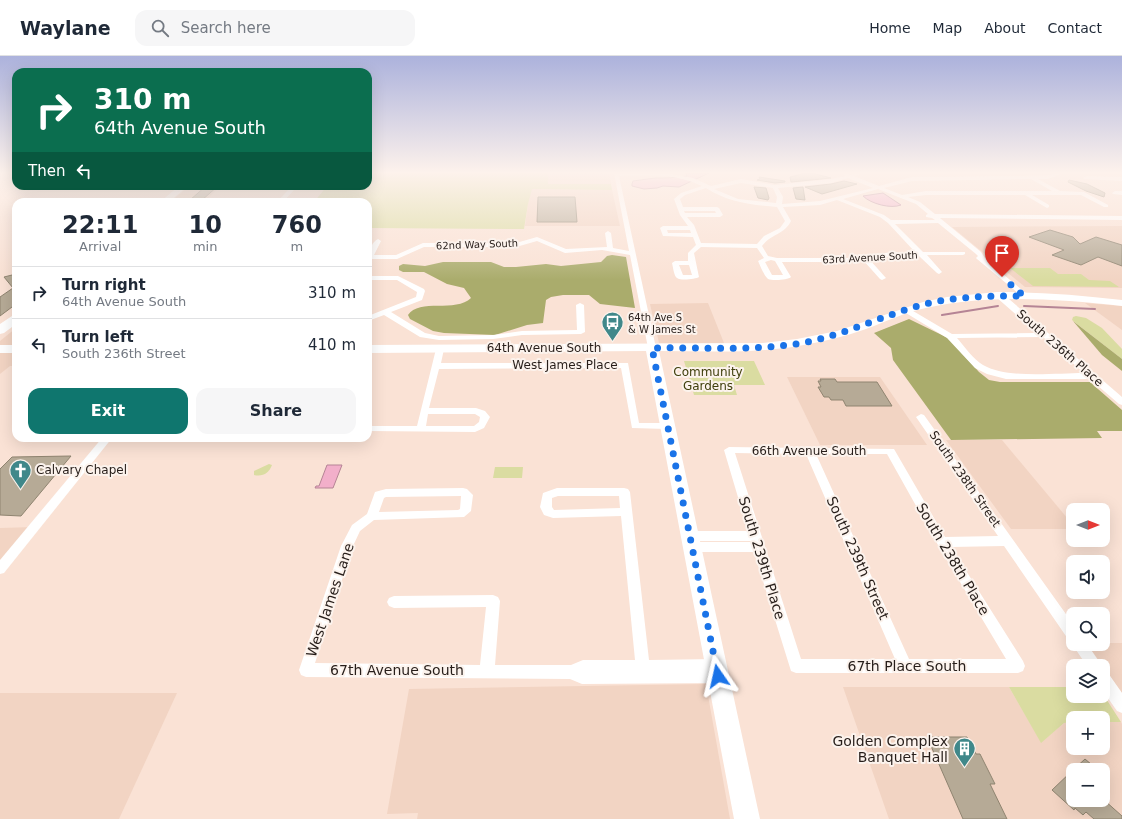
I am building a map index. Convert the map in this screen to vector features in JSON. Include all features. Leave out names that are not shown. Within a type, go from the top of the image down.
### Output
[{"type":"street","points":[[623,209],[747,819]]},
{"type":"street","points":[[680,209],[692,228],[699,245]]},
{"type":"street","points":[[717,209],[720,215],[682,212],[717,209]]},
{"type":"street","points":[[759,246],[767,236],[782,230],[786,226],[788,222],[782,209]]},
{"type":"street","points":[[863,209],[882,216],[890,222],[939,272]]},
{"type":"street","points":[[920,209],[979,253],[984,261],[1024,296]]},
{"type":"street","points":[[890,222],[934,219],[1122,218]]},
{"type":"street","points":[[692,228],[663,228],[665,235],[694,235]]},
{"type":"street","points":[[608,233],[610,248]]},
{"type":"street","name":"62nd Way South","points":[[372,259],[397,257],[423,246],[516,245],[537,239],[565,251],[610,248],[632,254]]},
{"type":"street","points":[[372,253],[378,241]]},
{"type":"street","points":[[692,263],[691,253],[699,245],[759,246]]},
{"type":"street","points":[[759,246],[769,259]]},
{"type":"street","name":"63rd Avenue South","points":[[777,260],[846,260],[893,254],[963,253]]},
{"type":"street","points":[[864,257],[882,278]]},
{"type":"street","points":[[769,259],[777,260],[788,277],[770,277],[761,261],[769,259]]},
{"type":"street","points":[[372,278],[398,278],[421,291],[419,298],[372,318]]},
{"type":"street","name":"64th Avenue South","points":[[1024,296],[1075,294],[1122,300]]},
{"type":"street","name":"64th Avenue South","points":[[372,349],[440,349],[492,343],[652,348],[763,347],[792,345],[852,330],[905,310],[948,299],[999,295],[1122,303]]},
{"type":"street","name":"South 236th Place","points":[[999,295],[1122,402]]},
{"type":"street","points":[[386,313],[429,337],[492,343],[522,333],[581,332],[580,305]]},
{"type":"street","points":[[905,310],[950,336],[978,366],[990,372],[1006,376],[1092,376]]},
{"type":"street","points":[[0,330],[12,321]]},
{"type":"street","points":[[950,336],[1044,335]]},
{"type":"street","points":[[0,349],[12,349]]},
{"type":"street","points":[[421,429],[424,411],[440,349]]},
{"type":"street","name":"West James Place","points":[[436,366],[625,365],[635,426],[667,426]]},
{"type":"street","points":[[372,429],[475,429],[484,423],[485,417],[482,412],[476,411],[424,411]]},
{"type":"street","name":"South 238th Street","points":[[921,417],[1066,625]]},
{"type":"street","points":[[0,569],[104,442]]},
{"type":"street","name":"66th Avenue South","points":[[729,450],[890,451]]},
{"type":"street","name":"South 239th Place","points":[[729,450],[796,666]]},
{"type":"street","name":"South 239th Street","points":[[810,451],[905,666]]},
{"type":"street","name":"South 238th Place","points":[[890,451],[942,542],[1018,666]]},
{"type":"street","points":[[462,492],[467,495],[465,511],[460,514],[372,516],[379,495],[386,493],[462,492]]},
{"type":"street","points":[[626,512],[553,514],[548,512],[546,501],[548,496],[557,492],[624,492],[643,671]]},
{"type":"street","name":"West James Lane","points":[[306,670],[347,546],[356,528],[372,516]]},
{"type":"street","points":[[691,542],[756,541]]},
{"type":"street","points":[[942,542],[1008,541]]},
{"type":"street","points":[[394,602],[493,601],[487,671],[570,672],[582,677],[643,671],[717,671]]},
{"type":"street","name":"67th Place South","points":[[796,666],[1018,666]]},
{"type":"street","name":"67th Avenue South","points":[[306,670],[487,671]]},
{"type":"street","points":[[1110,688],[1122,706]]},
{"type":"shaded area","points":[[527,209],[616,209],[620,226],[525,226]]},
{"type":"shaded area","points":[[1122,226],[1122,288],[1025,287],[952,227]]},
{"type":"shaded area","points":[[708,303],[724,343],[659,343],[650,304]]},
{"type":"shaded area","points":[[1085,303],[1122,306],[1122,330]]},
{"type":"shaded area","points":[[12,331],[12,366],[0,374],[0,341]]},
{"type":"shaded area","points":[[787,377],[880,377],[927,445],[820,445]]},
{"type":"shaded area","points":[[946,440],[1002,440],[1066,517],[1066,529],[1011,529]]},
{"type":"shaded area","points":[[327,465],[342,465],[333,488],[315,488],[316,486],[319,486]]},
{"type":"shaded area","points":[[34,527],[0,569],[0,528]]},
{"type":"shaded area","points":[[1110,643],[1122,643],[1122,693],[1110,676],[1110,659],[1098,659],[1092,651],[1110,651]]},
{"type":"shaded area","points":[[706,684],[730,819],[417,819],[418,813],[387,814],[409,689]]},
{"type":"shaded area","points":[[843,687],[1009,687],[1041,742],[1066,723],[1066,755],[1110,755],[1110,722],[1121,722],[1122,819],[889,819]]},
{"type":"shaded area","points":[[0,693],[177,693],[119,819],[0,819]]},
{"type":"green space","points":[[372,209],[527,209],[524,229],[372,228]]},
{"type":"green space","points":[[612,255],[626,257],[635,308],[600,304],[589,295],[563,295],[551,297],[546,300],[543,323],[527,325],[495,335],[444,333],[433,331],[410,319],[408,315],[413,310],[420,307],[456,305],[471,298],[464,288],[447,284],[424,272],[403,272],[399,270],[399,266],[403,264],[425,266],[443,262],[491,262],[504,267],[546,264],[561,266],[601,262],[607,256]]},
{"type":"green space","points":[[1010,268],[1050,268],[1058,274],[1081,274],[1089,280],[1110,281],[1119,287],[1033,286]]},
{"type":"green space","points":[[1076,316],[1086,318],[1102,328],[1122,349],[1122,359],[1072,320],[1073,317]]},
{"type":"green space","points":[[909,319],[948,338],[979,372],[989,380],[1000,382],[1090,382],[1122,410],[1122,431],[1097,431],[1102,438],[951,440],[893,360],[891,348],[874,333]]},
{"type":"green space","points":[[1073,321],[1122,359],[1122,371],[1102,355]]},
{"type":"green space","name":"Community Gardens","points":[[684,361],[754,361],[765,385],[734,385],[737,395],[694,395]]},
{"type":"green space","points":[[269,464],[272,465],[263,475],[254,475],[254,471]]},
{"type":"green space","points":[[495,467],[523,467],[522,478],[493,478]]},
{"type":"green space","points":[[1009,687],[1066,687],[1066,703],[1109,703],[1121,722],[1110,722],[1110,711],[1066,711],[1066,723],[1041,743]]},
{"type":"building","points":[[538,209],[576,209],[577,222],[537,222]]},
{"type":"building","points":[[1050,230],[1073,237],[1080,244],[1096,237],[1122,245],[1122,266],[1098,257],[1081,265],[1052,255],[1064,250],[1029,237]]},
{"type":"building","points":[[12,275],[12,287],[4,277]]},
{"type":"building","points":[[12,289],[12,307],[0,316],[0,297]]},
{"type":"building","points":[[820,379],[835,379],[837,382],[877,382],[892,406],[846,406],[843,400],[831,400],[829,397],[824,397],[818,387],[821,387],[818,381],[821,381]]},
{"type":"building","name":"Calvary Chapel","points":[[71,456],[21,516],[0,515],[0,469],[12,457]]},
{"type":"building","name":"Golden Complex Banquet Hall","points":[[927,737],[967,737],[976,754],[980,754],[995,784],[990,784],[1007,819],[963,819]]},
{"type":"building","points":[[1085,759],[1090,763],[1081,763]]},
{"type":"building","points":[[1066,777],[1066,803],[1052,790]]},
{"type":"building","points":[[1110,805],[1122,816],[1122,819],[1094,819],[1086,812],[1083,815],[1075,808],[1074,810],[1071,807],[1110,807]]},
{"type":"waterway","points":[[942,315],[998,306]]},
{"type":"waterway","points":[[1024,306],[1095,309]]},
{"type":"place","name":"64th Ave S & W James St","points":[[612,342]]},
{"type":"place","name":"Calvary Chapel","points":[[21,490]]},
{"type":"place","name":"Golden Complex Banquet Hall","points":[[964,768]]},
{"type":"route","points":[[718,676],[652,348],[763,347],[792,345],[852,330],[905,310],[948,299],[999,295],[1024,296],[1002,277]]}]
